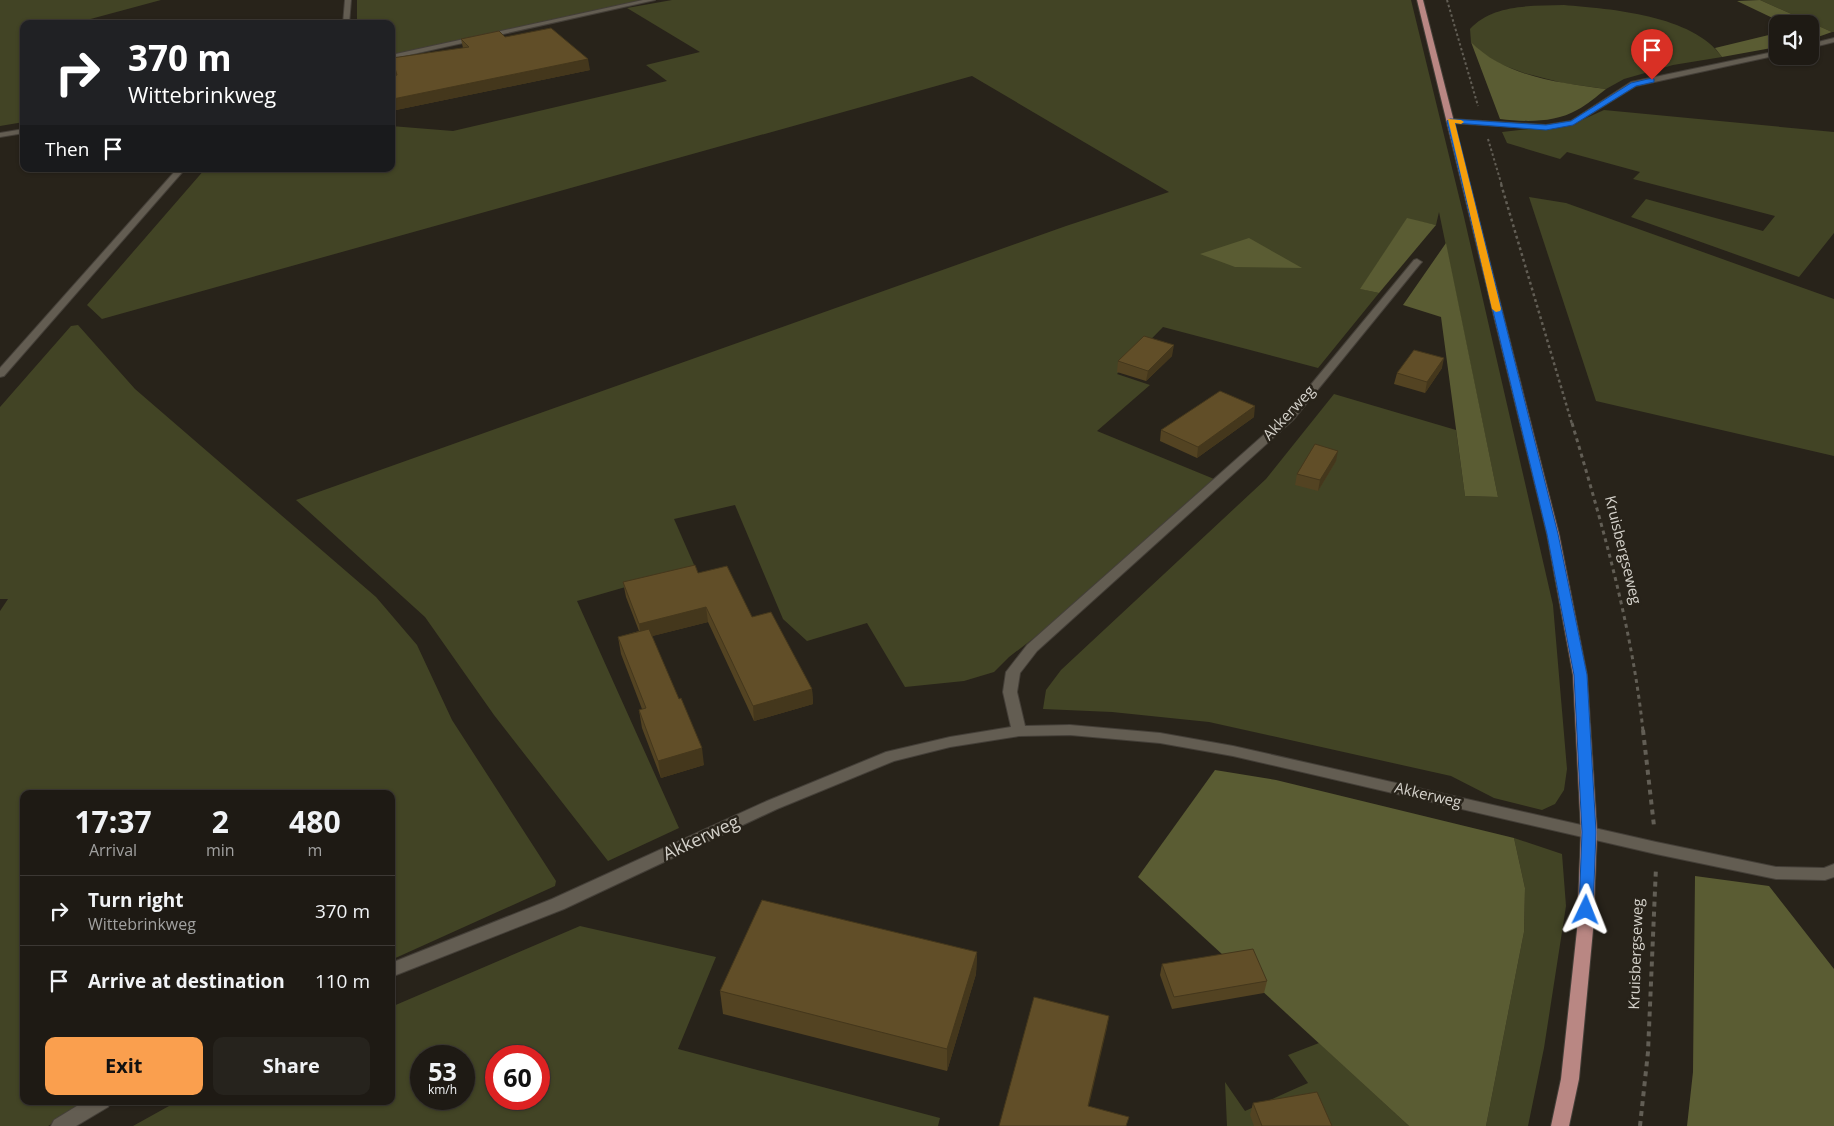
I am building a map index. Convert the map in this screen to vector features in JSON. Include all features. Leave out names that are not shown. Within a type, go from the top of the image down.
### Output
[{"type":"main road","points":[[1420,0],[1553,534],[1579,666],[1589,832],[1585,930],[1570,1079],[1560,1126]]},
{"type":"street","points":[[346,20],[348,0]]},
{"type":"street","points":[[395,56],[652,0]]},
{"type":"street","points":[[1819,44],[1834,40]]},
{"type":"street","points":[[1450,121],[1546,128],[1573,123],[1634,84],[1769,55]]},
{"type":"street","points":[[0,135],[20,132]]},
{"type":"street","points":[[0,374],[178,172]]},
{"type":"street","name":"Akkerweg","points":[[1018,731],[1010,692],[1012,679],[1014,672],[1032,648],[1289,418],[1417,262]]},
{"type":"street","name":"Akkerweg","points":[[395,968],[558,904],[772,805],[891,756],[950,742],[1018,731],[1070,730],[1160,738],[1206,746],[1776,874],[1825,874],[1834,870]]},
{"type":"street","points":[[60,1126],[95,1105]]},
{"type":"path","name":"Kruisbergseweg","points":[[1447,0],[1603,528],[1638,683],[1656,848],[1648,1052],[1640,1126]]},
{"type":"green space","points":[[0,0],[161,0],[87,20],[20,20],[20,123],[0,126]]},
{"type":"green space","points":[[357,0],[648,0],[395,54],[395,20],[357,20]]},
{"type":"green space","points":[[672,0],[1411,0],[1464,217],[1553,605],[1567,769],[1564,790],[1555,804],[1542,810],[1494,798],[1451,776],[1209,722],[1112,712],[1043,709],[1046,690],[1061,670],[1266,479],[1334,394],[1456,430],[1465,496],[1498,497],[1439,212],[1436,225],[1407,219],[1361,289],[1379,293],[1318,368],[1163,327],[1117,374],[1150,385],[1097,431],[1219,481],[1107,582],[1009,657],[994,672],[964,681],[905,687],[867,623],[807,641],[783,619],[735,505],[674,519],[695,567],[577,601],[679,828],[608,861],[494,715],[425,617],[296,500],[1066,226],[1169,192],[972,76],[102,319],[87,305],[202,172],[395,172],[395,126],[453,131],[667,81],[646,65],[700,52],[627,8]]},
{"type":"green space","points":[[1760,0],[1834,0],[1834,32],[1819,26],[1819,15],[1794,15]]},
{"type":"green space","points":[[1760,0],[1794,15],[1769,16],[1737,1]]},
{"type":"green space","points":[[1564,5],[1627,12],[1672,23],[1692,32],[1709,43],[1722,57],[1673,65],[1624,79],[1606,89],[1563,83],[1524,73],[1500,64],[1482,53],[1471,42],[1470,29],[1490,15],[1526,6]]},
{"type":"green space","points":[[1819,26],[1832,32],[1819,37]]},
{"type":"green space","points":[[1769,35],[1769,48],[1722,57],[1715,48]]},
{"type":"green space","points":[[1471,42],[1485,54],[1517,71],[1552,81],[1606,89],[1581,108],[1559,117],[1529,121],[1500,119]]},
{"type":"green space","points":[[1604,110],[1834,132],[1834,233],[1799,277],[1631,217],[1646,199],[1763,231],[1775,216],[1633,179],[1640,172],[1567,152],[1560,159],[1507,143],[1502,132],[1573,124]]},
{"type":"green space","points":[[1529,197],[1566,203],[1834,299],[1834,456],[1596,401]]},
{"type":"green space","points":[[1407,218],[1436,225],[1379,293],[1360,289]]},
{"type":"green space","points":[[1249,238],[1302,268],[1235,267],[1200,254]]},
{"type":"green space","points":[[1446,243],[1498,497],[1465,496],[1441,317],[1403,305]]},
{"type":"green space","points":[[78,325],[135,389],[376,597],[417,645],[452,720],[556,881],[555,886],[395,958],[395,790],[20,790],[20,1105],[86,1105],[48,1126],[0,1126],[0,611],[8,599],[0,599],[0,407],[71,326]]},
{"type":"green space","points":[[1215,770],[1276,780],[1514,838],[1525,888],[1524,932],[1486,1126],[1409,1126],[1138,877]]},
{"type":"green space","points":[[1514,838],[1562,854],[1566,906],[1544,1048],[1528,1126],[1486,1126],[1524,932],[1525,888]]},
{"type":"green space","points":[[1695,876],[1769,886],[1834,969],[1834,1126],[1687,1126],[1693,1072]]},
{"type":"green space","points":[[580,926],[716,957],[678,1049],[940,1118],[938,1126],[133,1126],[171,1105],[395,1105],[395,1005]]},
{"type":"green space","points":[[1319,1043],[1409,1126],[1227,1126],[1225,1082],[1245,1111],[1308,1083],[1288,1055]]},
{"type":"building","points":[[551,28],[588,59],[395,99],[395,76],[397,75],[395,58],[469,47],[461,39],[499,31],[505,37]]},
{"type":"building","points":[[1144,336],[1174,345],[1148,371],[1118,361]]},
{"type":"building","points":[[1414,350],[1444,358],[1427,382],[1397,373]]},
{"type":"building","points":[[1220,391],[1255,406],[1198,447],[1161,430]]},
{"type":"building","points":[[1315,444],[1338,451],[1320,480],[1297,474]]},
{"type":"building","points":[[695,565],[698,573],[727,566],[752,617],[771,612],[812,689],[753,706],[706,607],[639,624],[623,582]]},
{"type":"building","points":[[649,629],[702,748],[658,761],[639,710],[646,708],[618,637]]},
{"type":"building","points":[[762,900],[977,952],[947,1049],[720,991]]},
{"type":"building","points":[[1253,949],[1267,981],[1174,997],[1162,964]]},
{"type":"building","points":[[1034,997],[1109,1016],[1088,1106],[1129,1117],[1126,1126],[999,1126]]},
{"type":"building","points":[[1317,1092],[1332,1126],[1262,1126],[1253,1103]]},
{"type":"slow traffic","points":[[1461,122],[1450,121],[1496,309]]},
{"type":"route","points":[[1586,910],[1589,832],[1580,675],[1553,534],[1450,121],[1546,128],[1573,123],[1634,84],[1652,80]]}]
